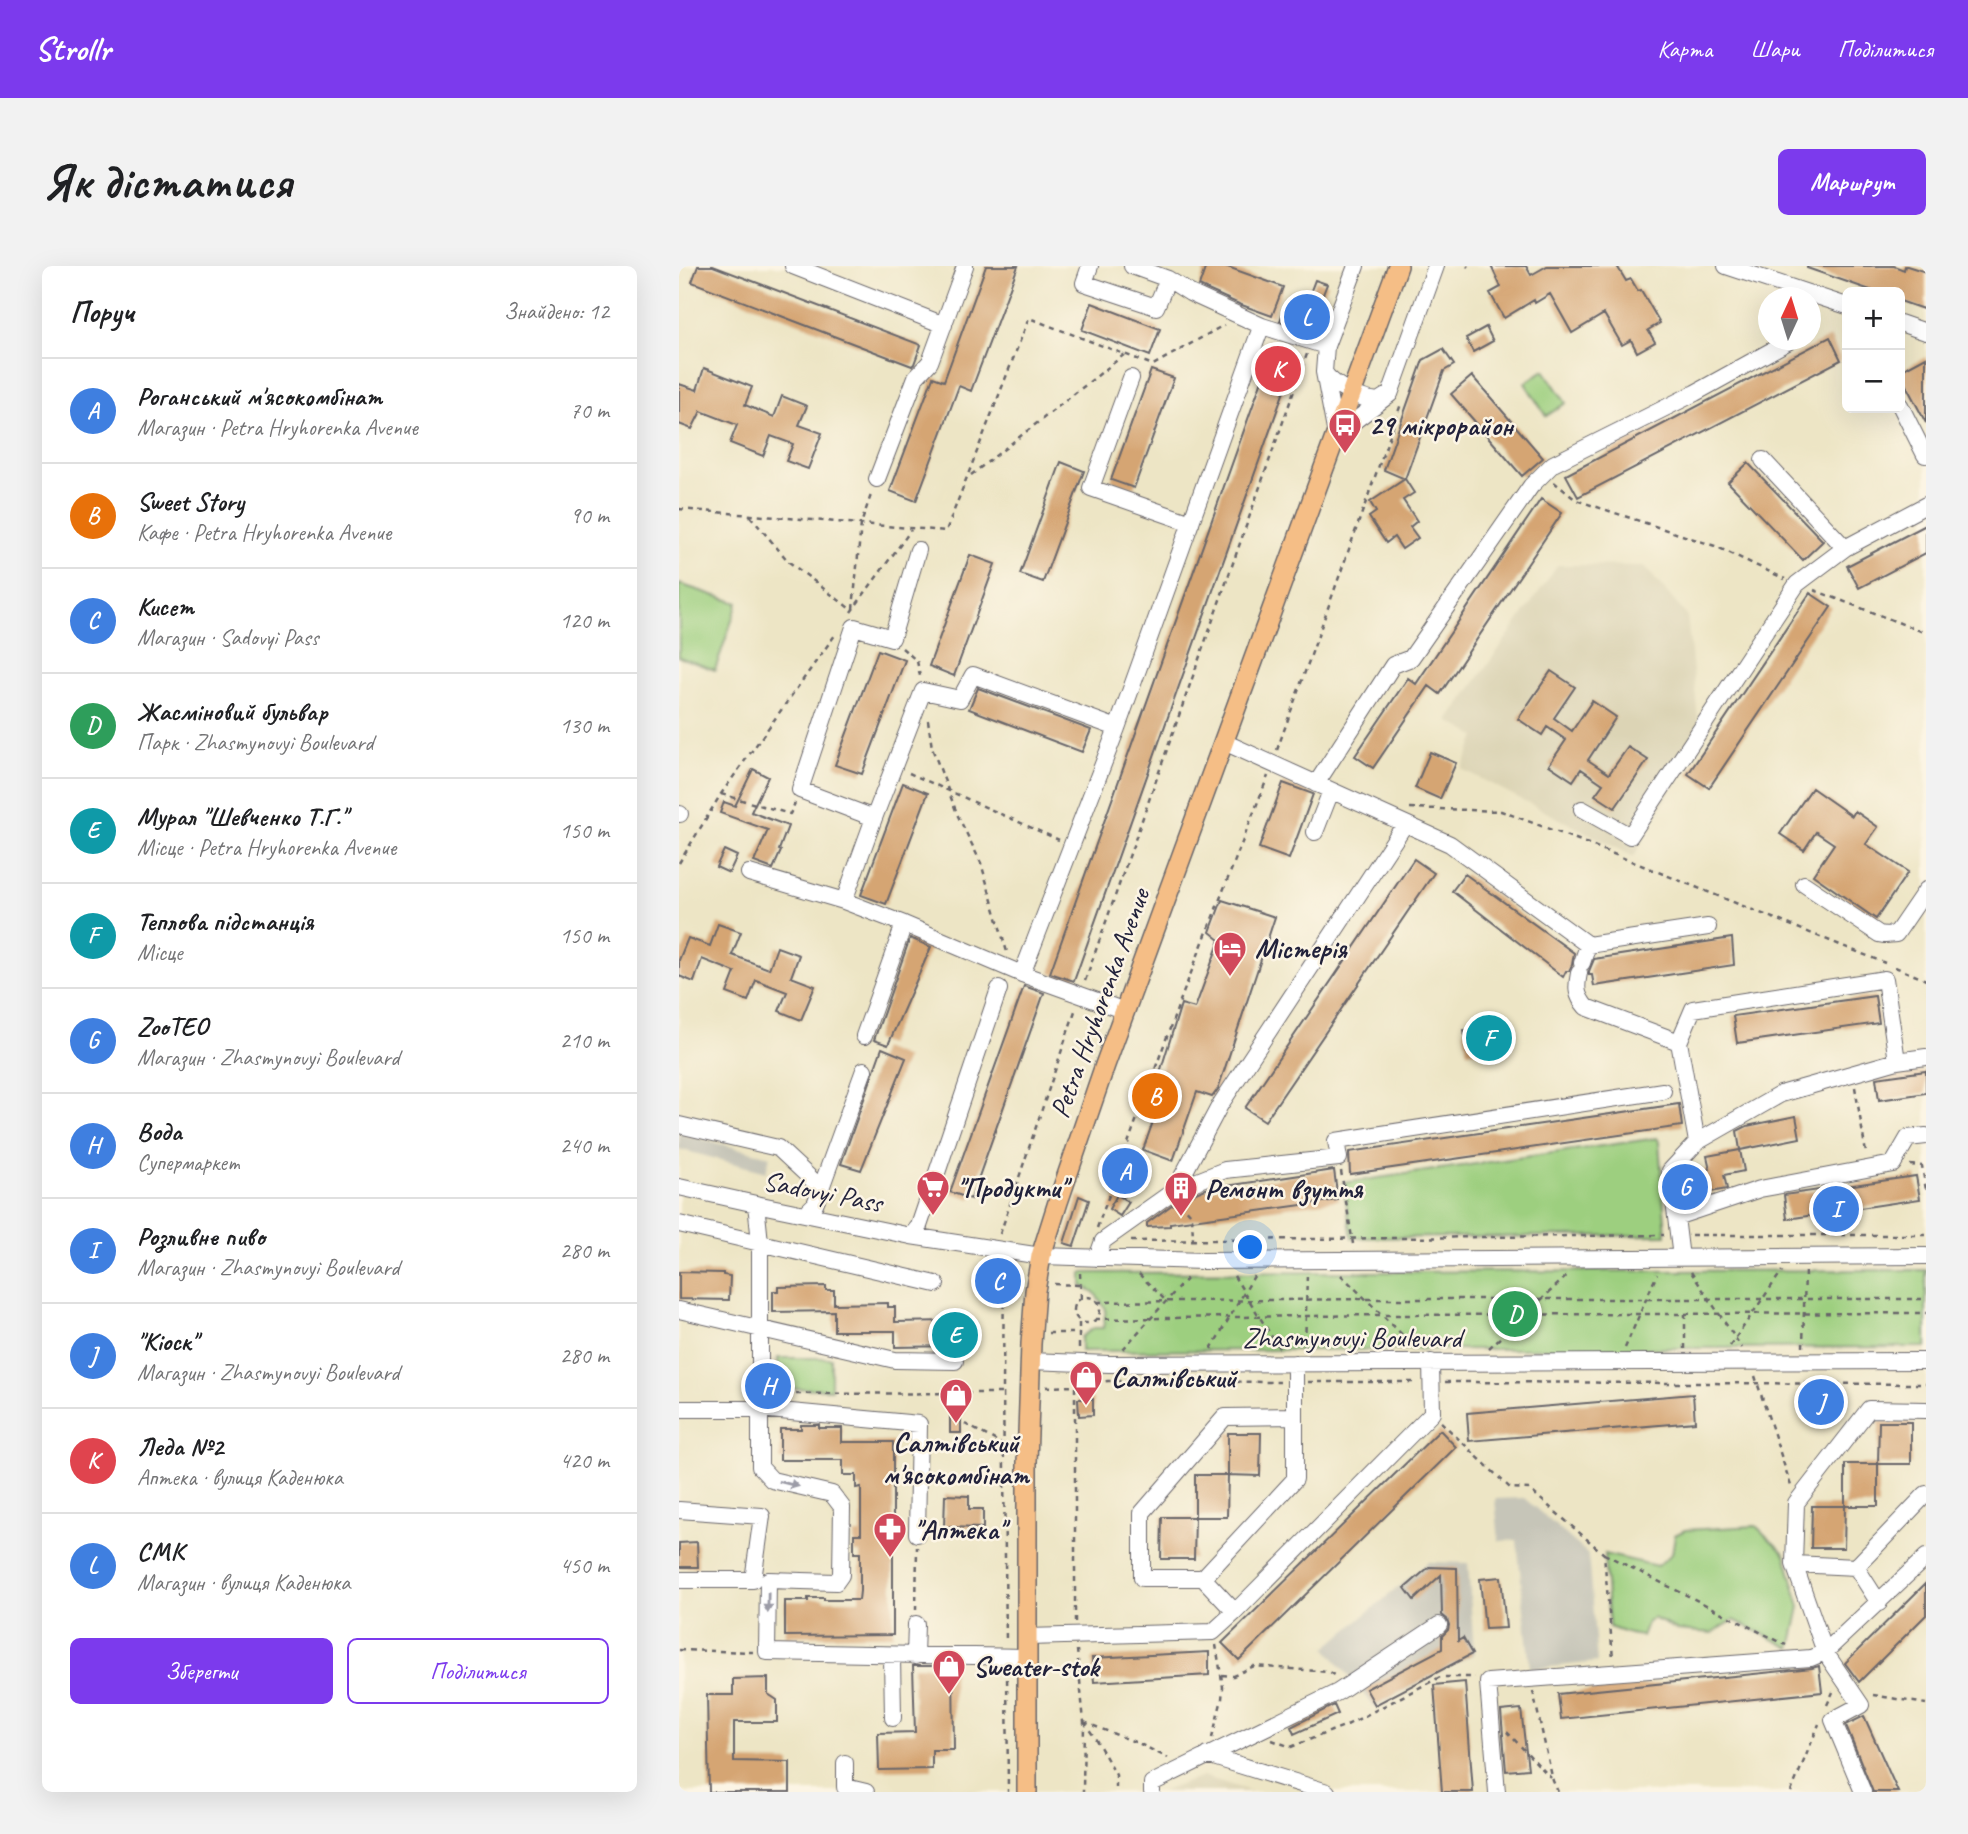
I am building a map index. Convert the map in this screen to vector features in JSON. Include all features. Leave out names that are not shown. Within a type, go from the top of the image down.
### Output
[{"type":"main road","name":"Petra Hryhorenka Аvenue","points":[[1027,1792],[1027,1462],[1030,1361],[1035,1291],[1041,1256],[1061,1193],[1113,1066],[1125,1011],[1398,266]]},
{"type":"street","points":[[793,266],[944,325]]},
{"type":"street","points":[[877,479],[916,377],[930,362],[965,266]]},
{"type":"street","points":[[1090,266],[1084,283],[1156,307],[1168,279]]},
{"type":"street","points":[[1132,266],[1168,279],[1190,293],[1262,326],[1319,343]]},
{"type":"street","points":[[1356,266],[1319,343],[1336,435],[1397,394],[1436,266]]},
{"type":"street","points":[[1726,266],[1777,287]]},
{"type":"street","points":[[1821,303],[1842,305]]},
{"type":"street","points":[[1905,325],[1926,332]]},
{"type":"street","points":[[1017,972],[1072,846],[1117,729],[1262,326]]},
{"type":"street","points":[[1315,832],[1323,788],[1393,665],[1411,658],[1531,486],[1553,464],[1695,393],[1773,350]]},
{"type":"street","points":[[1324,372],[1335,384],[1369,400],[1381,400],[1397,394]]},
{"type":"street","points":[[1131,378],[1091,488],[1191,523]]},
{"type":"street","points":[[1904,413],[1926,455]]},
{"type":"street","points":[[1763,460],[1845,548]]},
{"type":"street","points":[[1582,809],[1630,836],[1797,584],[1845,548],[1926,505]]},
{"type":"street","points":[[874,818],[800,790],[850,620],[892,638],[918,550]]},
{"type":"street","points":[[844,901],[923,691],[960,699],[972,675],[1117,729]]},
{"type":"street","points":[[1224,742],[1323,788],[1406,816],[1450,844],[1588,945],[1708,927]]},
{"type":"street","points":[[1173,1191],[1220,1105],[1406,816]]},
{"type":"street","points":[[749,873],[844,901],[1017,972],[1125,1011]]},
{"type":"street","points":[[1804,884],[1879,934],[1885,935],[1896,934],[1926,890]]},
{"type":"street","points":[[864,1036],[904,924]]},
{"type":"street","points":[[1588,945],[1576,988],[1578,997],[1586,1007],[1679,1042]]},
{"type":"street","points":[[1697,1142],[1679,1042],[1693,1009],[1885,979],[1897,1061]]},
{"type":"street","points":[[911,1236],[919,1226],[999,989]]},
{"type":"street","points":[[1681,1258],[1670,1171],[1697,1142],[1781,1094],[1897,1061],[1926,1057]]},
{"type":"street","points":[[805,1214],[815,1204],[864,1070]]},
{"type":"street","points":[[1097,1258],[1103,1241],[1173,1191],[1225,1170],[1339,1158],[1336,1141],[1663,1091]]},
{"type":"street","points":[[679,1125],[778,1148],[821,1188]]},
{"type":"street","points":[[1676,1217],[1760,1189],[1893,1164],[1908,1138],[1926,1136]]},
{"type":"street","name":"Sadovyi Pass","points":[[679,1186],[756,1205],[911,1236],[1041,1256]]},
{"type":"street","points":[[756,1205],[760,1242],[760,1467],[772,1480],[832,1494],[842,1507],[841,1575],[836,1581],[768,1580],[767,1652],[1006,1656],[1027,1647],[1075,1635],[1213,1632],[1432,1413],[1431,1363]]},
{"type":"street","points":[[679,1224],[936,1284]]},
{"type":"street","points":[[1041,1256],[1203,1261],[1926,1256]]},
{"type":"street","points":[[679,1310],[895,1360],[955,1361]]},
{"type":"street","name":"Zhasmynovyi Boulevard","points":[[1030,1361],[1109,1364],[1926,1361]]},
{"type":"street","points":[[1295,1416],[1225,1417],[1142,1513],[1142,1578],[1203,1577],[1295,1479],[1297,1363]]},
{"type":"street","points":[[679,1409],[759,1402],[919,1424],[917,1534]]},
{"type":"street","points":[[1863,1792],[1833,1720],[1861,1705],[1840,1674],[1818,1655],[1794,1564],[1796,1503],[1869,1409],[1926,1410]]},
{"type":"street","points":[[1794,1564],[1856,1567],[1926,1494]]},
{"type":"street","points":[[679,1510],[762,1516],[753,1580],[679,1580]]},
{"type":"street","points":[[1497,1792],[1488,1682],[1818,1655],[1879,1603],[1926,1557]]},
{"type":"street","points":[[1856,1567],[1879,1603]]},
{"type":"street","points":[[1203,1577],[1235,1612]]},
{"type":"street","points":[[915,1656],[916,1624]]},
{"type":"street","points":[[1152,1792],[1152,1783],[1338,1692],[1439,1625]]},
{"type":"street","points":[[892,1656],[893,1718]]},
{"type":"street","points":[[1207,1755],[1327,1792]]},
{"type":"street","points":[[845,1763],[845,1787],[866,1792]]},
{"type":"path","points":[[1029,318],[1153,365],[1240,316]]},
{"type":"path","points":[[997,1241],[1080,995],[1319,343]]},
{"type":"path","points":[[968,477],[1125,354]]},
{"type":"path","points":[[1103,1241],[1092,1240],[1180,1002],[1273,763],[1397,394]]},
{"type":"path","points":[[1543,474],[1576,500],[1715,546],[1797,584],[1926,633]]},
{"type":"path","points":[[850,620],[861,524],[877,479]]},
{"type":"path","points":[[750,515],[789,562],[850,620]]},
{"type":"path","points":[[850,620],[912,528]]},
{"type":"path","points":[[679,863],[721,794],[837,632]]},
{"type":"path","points":[[892,638],[917,662],[932,748],[958,816],[981,863],[1017,972]]},
{"type":"path","points":[[893,766],[1072,846]]},
{"type":"path","points":[[721,794],[790,814],[800,790]]},
{"type":"path","points":[[1406,816],[1500,811],[1926,980]]},
{"type":"path","points":[[1853,1073],[1869,1168]]},
{"type":"path","points":[[1339,1158],[1356,1260]]},
{"type":"path","points":[[1893,1164],[1922,1166],[1926,1190]]},
{"type":"path","points":[[1173,1191],[1192,1215],[1193,1240]]},
{"type":"path","points":[[1129,1241],[1926,1234]]},
{"type":"path","points":[[1454,1382],[1609,1236]]},
{"type":"path","points":[[1297,1363],[1306,1316],[1308,1238]]},
{"type":"path","points":[[1005,1257],[1003,1393],[1008,1792]]},
{"type":"path","points":[[1798,1257],[1804,1299],[1802,1384]]},
{"type":"path","points":[[1706,1384],[1763,1299],[1798,1257]]},
{"type":"path","points":[[1609,1383],[1664,1258]]},
{"type":"path","points":[[1325,1260],[1431,1363]]},
{"type":"path","points":[[1108,1381],[1109,1364],[1203,1261]]},
{"type":"path","points":[[1225,1261],[1259,1317],[1297,1363]]},
{"type":"path","points":[[1192,1382],[1262,1261]]},
{"type":"path","points":[[1080,1266],[1081,1298]]},
{"type":"path","points":[[1052,1276],[1051,1284],[1080,1285]]},
{"type":"path","points":[[1079,1356],[1079,1320],[1074,1308],[1081,1298],[1090,1297],[1097,1302],[1100,1309],[1095,1319]]},
{"type":"path","points":[[1097,1302],[1926,1299]]},
{"type":"path","points":[[1079,1320],[1087,1322],[1095,1319],[1381,1315],[1926,1313]]},
{"type":"path","points":[[1050,1341],[1048,1333],[1079,1333]]},
{"type":"path","points":[[1080,1367],[1075,1386],[1075,1635],[1084,1722],[1083,1792]]},
{"type":"path","points":[[1043,1388],[1108,1381],[1926,1384]]},
{"type":"path","points":[[759,1402],[1003,1393]]},
{"type":"path","points":[[1437,1418],[1510,1489],[1529,1489],[1604,1554],[1818,1655]]},
{"type":"path","points":[[965,1423],[1004,1445]]},
{"type":"path","points":[[916,1624],[917,1534]]},
{"type":"path","points":[[1604,1554],[1614,1671]]},
{"type":"path","points":[[1207,1755],[1222,1699],[1222,1675],[1213,1632]]},
{"type":"path","points":[[679,1650],[767,1652]]},
{"type":"path","points":[[1222,1675],[1233,1676],[1254,1666],[1329,1672],[1350,1683]]},
{"type":"path","points":[[1825,1710],[1840,1674]]},
{"type":"path","points":[[1252,1733],[1291,1747],[1349,1724],[1440,1676],[1472,1676],[1488,1682]]},
{"type":"path","points":[[1531,1678],[1553,1781],[1558,1792]]},
{"type":"path","points":[[1852,1692],[1926,1704]]},
{"type":"path","points":[[1491,1715],[1553,1781]]},
{"type":"path","points":[[1791,1792],[1821,1721]]},
{"type":"path","points":[[1084,1722],[1140,1744],[1185,1767]]},
{"type":"path","points":[[1084,1722],[1115,1775],[1116,1792]]},
{"type":"shaded area","points":[[1558,565],[1644,566],[1687,616],[1698,718],[1704,730],[1634,857],[1462,769],[1476,736],[1448,721]]},
{"type":"shaded area","points":[[679,1134],[770,1156],[766,1172],[679,1149]]},
{"type":"shaded area","points":[[1524,1498],[1588,1554],[1597,1662],[1530,1669],[1517,1540],[1499,1541],[1495,1499]]},
{"type":"shaded area","points":[[1428,1562],[1468,1563],[1474,1654],[1374,1707],[1326,1648]]},
{"type":"shaded area","points":[[1203,1776],[1253,1792],[1161,1792]]},
{"type":"green space","points":[[1544,370],[1566,403],[1546,416],[1525,383]]},
{"type":"green space","points":[[679,584],[738,603],[715,670],[679,657]]},
{"type":"green space","points":[[1657,1138],[1666,1235],[1352,1238],[1343,1183]]},
{"type":"green space","points":[[1926,1270],[1926,1347],[1081,1351],[1081,1337],[1094,1328],[1103,1328],[1106,1309],[1094,1292],[1082,1286],[1082,1273]]},
{"type":"green space","points":[[778,1358],[831,1358],[831,1389],[778,1388]]},
{"type":"green space","points":[[1756,1526],[1785,1554],[1800,1607],[1791,1648],[1734,1620],[1712,1633],[1678,1630],[1653,1618],[1647,1623],[1642,1636],[1609,1627],[1604,1554],[1657,1566],[1672,1554],[1675,1535],[1685,1530]]},
{"type":"building","points":[[698,266],[713,266],[921,345],[914,364],[912,366],[692,282]]},
{"type":"building","points":[[986,266],[1018,266],[971,391],[959,386],[916,501],[890,491],[933,377],[944,381]]},
{"type":"building","points":[[1206,266],[1225,266],[1283,287],[1272,316],[1199,286]]},
{"type":"building","points":[[1491,266],[1526,266],[1531,275],[1547,266],[1617,266],[1626,281],[1631,279],[1638,291],[1641,290],[1660,323],[1648,330],[1655,342],[1637,352],[1631,340],[1622,345],[1604,314],[1572,333],[1550,294],[1504,318],[1490,293],[1501,287]]},
{"type":"building","points":[[1894,266],[1904,270],[1907,266],[1926,272],[1926,310],[1905,303],[1905,287],[1862,287],[1807,268]]},
{"type":"building","points":[[1315,280],[1327,284],[1309,330],[1280,321],[1283,313],[1300,319]]},
{"type":"building","points":[[1092,303],[1160,329],[1150,356],[1082,330]]},
{"type":"building","points":[[1486,327],[1493,341],[1473,352],[1466,338]]},
{"type":"building","points":[[1830,337],[1841,360],[1578,497],[1566,475],[1805,350],[1821,350],[1821,342]]},
{"type":"building","points":[[1443,349],[1454,365],[1444,371],[1405,479],[1384,470],[1423,360]]},
{"type":"building","points":[[1272,352],[1295,360],[1074,981],[1050,973]]},
{"type":"building","points":[[1926,357],[1926,423],[1905,383],[1905,368]]},
{"type":"building","points":[[704,368],[752,387],[745,405],[774,417],[782,396],[807,406],[799,425],[822,433],[808,469],[786,461],[793,444],[771,436],[763,456],[730,443],[737,425],[701,411],[692,429],[679,424],[679,384],[697,390]]},
{"type":"building","points":[[1151,370],[1174,378],[1134,488],[1111,480]]},
{"type":"building","points":[[1472,376],[1543,458],[1522,476],[1451,394]]},
{"type":"building","points":[[1061,462],[1084,471],[1043,582],[1020,574]]},
{"type":"building","points":[[1748,463],[1823,541],[1803,560],[1728,482]]},
{"type":"building","points":[[1405,479],[1414,493],[1403,500],[1417,521],[1410,527],[1418,538],[1402,549],[1394,537],[1386,543],[1369,517],[1376,512],[1370,502]]},
{"type":"building","points":[[1541,499],[1562,513],[1440,694],[1429,686],[1373,768],[1355,756],[1408,678],[1416,684]]},
{"type":"building","points":[[1926,525],[1926,553],[1859,588],[1847,566]]},
{"type":"building","points":[[970,555],[995,564],[954,676],[929,666]]},
{"type":"building","points":[[1810,593],[1831,607],[1709,788],[1688,774]]},
{"type":"building","points":[[878,650],[905,660],[862,774],[835,765]]},
{"type":"building","points":[[1551,671],[1575,687],[1554,718],[1572,731],[1592,701],[1616,717],[1588,760],[1609,774],[1628,747],[1648,760],[1615,808],[1595,795],[1603,784],[1581,769],[1573,781],[1549,765],[1566,740],[1547,727],[1542,735],[1518,719]]},
{"type":"building","points":[[978,688],[1091,730],[1082,752],[969,709]]},
{"type":"building","points":[[1430,752],[1456,763],[1440,799],[1415,788]]},
{"type":"building","points":[[753,769],[768,777],[751,812],[788,826],[773,869],[754,862],[768,830],[720,813],[724,802],[735,806]]},
{"type":"building","points":[[903,783],[928,793],[886,904],[861,895]]},
{"type":"building","points":[[1283,783],[1313,794],[1289,859],[1259,848]]},
{"type":"building","points":[[1812,788],[1852,816],[1855,811],[1878,827],[1866,844],[1908,872],[1876,919],[1813,875],[1834,844],[1816,832],[1804,850],[1780,834]]},
{"type":"building","points":[[724,850],[737,856],[729,873],[716,867]]},
{"type":"building","points":[[1414,859],[1434,873],[1265,1121],[1245,1108]]},
{"type":"building","points":[[1465,874],[1574,953],[1569,971],[1566,971],[1563,977],[1452,891]]},
{"type":"building","name":"Містерія","points":[[1222,900],[1275,917],[1218,1089],[1212,1097],[1197,1092],[1173,1161],[1143,1150],[1167,1082],[1158,1079],[1181,1004],[1195,1008],[1220,940],[1210,932]]},
{"type":"building","points":[[718,924],[741,932],[732,955],[769,969],[777,947],[799,955],[791,977],[815,986],[801,1020],[779,1011],[787,992],[756,980],[748,1001],[727,993],[735,972],[702,959],[694,982],[679,976],[679,960],[688,938],[710,946]]},
{"type":"building","points":[[910,938],[931,947],[888,1045],[874,1040]]},
{"type":"building","points":[[1732,938],[1734,965],[1594,986],[1592,975],[1589,975],[1594,959]]},
{"type":"building","points":[[1024,986],[1044,993],[971,1199],[950,1192]]},
{"type":"building","points":[[1875,996],[1879,1023],[1737,1043],[1733,1016]]},
{"type":"building","points":[[1510,1024],[1513,1045],[1467,1052],[1464,1030]]},
{"type":"building","points":[[882,1048],[906,1058],[861,1170],[841,1164]]},
{"type":"building","points":[[1926,1071],[1926,1093],[1879,1100],[1876,1078]]},
{"type":"building","points":[[1679,1104],[1682,1126],[1350,1174],[1349,1152]]},
{"type":"building","points":[[1796,1116],[1800,1138],[1740,1150],[1737,1131],[1747,1126]]},
{"type":"building","points":[[1740,1150],[1744,1171],[1724,1175],[1727,1189],[1688,1196],[1683,1174],[1710,1169],[1707,1156]]},
{"type":"building","points":[[1123,1160],[1134,1164],[1123,1198],[1114,1185]]},
{"type":"building","points":[[1334,1170],[1338,1200],[1170,1223],[1170,1226],[1147,1227],[1147,1223],[1180,1199],[1206,1189]]},
{"type":"building","points":[[1916,1176],[1920,1199],[1787,1219],[1784,1195]]},
{"type":"building","points":[[1117,1195],[1129,1202],[1120,1216],[1109,1209]]},
{"type":"building","points":[[1079,1196],[1089,1200],[1074,1246],[1064,1243]]},
{"type":"building","points":[[679,1272],[723,1273],[730,1276],[729,1300],[679,1299]]},
{"type":"building","points":[[826,1286],[826,1290],[834,1290],[834,1304],[888,1303],[888,1307],[895,1307],[895,1322],[949,1321],[949,1324],[955,1324],[955,1346],[895,1347],[895,1331],[834,1331],[834,1311],[773,1312],[773,1291],[778,1291],[778,1287]]},
{"type":"building","points":[[1693,1394],[1695,1422],[1469,1441],[1467,1413]]},
{"type":"building","points":[[951,1398],[964,1398],[964,1414],[951,1414]]},
{"type":"building","name":"Салтівський","points":[[1078,1399],[1093,1399],[1093,1415],[1079,1416]]},
{"type":"building","name":"Салтівський м'ясокомбінат","points":[[950,1416],[961,1417],[961,1433],[950,1433]]},
{"type":"building","points":[[1879,1422],[1911,1422],[1911,1464],[1878,1464]]},
{"type":"building","points":[[801,1425],[842,1428],[842,1442],[893,1442],[893,1635],[785,1636],[785,1601],[808,1601],[808,1598],[859,1600],[860,1591],[860,1553],[854,1553],[854,1534],[861,1534],[861,1487],[856,1488],[856,1475],[843,1475],[843,1460],[780,1460],[780,1429],[801,1429]]},
{"type":"building","points":[[1440,1430],[1456,1447],[1239,1660],[1222,1643]]},
{"type":"building","points":[[1228,1433],[1261,1433],[1260,1476],[1228,1475]]},
{"type":"building","points":[[1845,1464],[1878,1464],[1878,1506],[1845,1506]]},
{"type":"building","points":[[1195,1475],[1228,1475],[1227,1517],[1195,1517]]},
{"type":"building","points":[[945,1495],[969,1496],[969,1509],[983,1509],[983,1528],[944,1527]]},
{"type":"building","points":[[1812,1506],[1845,1506],[1844,1548],[1811,1548]]},
{"type":"building","points":[[1162,1517],[1195,1517],[1194,1559],[1161,1559]]},
{"type":"building","points":[[697,1542],[698,1567],[679,1567],[679,1543]]},
{"type":"building","points":[[1429,1567],[1457,1568],[1458,1641],[1463,1638],[1472,1654],[1375,1705],[1366,1689],[1442,1649],[1442,1636],[1449,1625],[1442,1615],[1441,1575],[1414,1600],[1405,1588]]},
{"type":"building","points":[[1501,1577],[1506,1628],[1485,1629],[1480,1579]]},
{"type":"building","points":[[1926,1583],[1926,1615],[1859,1682],[1845,1663]]},
{"type":"building","points":[[1209,1652],[1209,1675],[1094,1682],[1092,1658]]},
{"type":"building","points":[[913,1666],[953,1666],[954,1750],[932,1750],[932,1769],[879,1770],[878,1733],[915,1732]]},
{"type":"building","points":[[1819,1666],[1822,1692],[1561,1719],[1558,1694]]},
{"type":"building","points":[[768,1678],[768,1694],[777,1700],[777,1722],[734,1722],[734,1761],[790,1762],[790,1792],[709,1792],[707,1695],[733,1695],[733,1679]]},
{"type":"building","points":[[1465,1682],[1473,1792],[1442,1792],[1434,1685]]},
{"type":"building","points":[[1334,1705],[1338,1714],[1294,1734],[1291,1727]]},
{"type":"building","points":[[1521,1709],[1528,1769],[1506,1771],[1501,1711]]},
{"type":"building","points":[[1864,1716],[1898,1792],[1873,1792],[1846,1725]]},
{"type":"place","name":"СМК","points":[[1307,317]]},
{"type":"place","name":"Леда №2","points":[[1278,369]]},
{"type":"place","name":"29 мікрорайон","points":[[1345,455]]},
{"type":"place","name":"Містерія","points":[[1230,978]]},
{"type":"place","name":"Теплова підстанція","points":[[1489,1038]]},
{"type":"place","name":"Sweet Story","points":[[1155,1096]]},
{"type":"place","name":"Роганський м'ясокомбінат","points":[[1125,1171]]},
{"type":"place","name":"ZooTEO","points":[[1685,1187]]},
{"type":"place","name":"Розливне пиво","points":[[1836,1209]]},
{"type":"place","name":"\"Продукти\"","points":[[933,1217]]},
{"type":"place","name":"Ремонт взуття","points":[[1181,1218]]},
{"type":"place","name":"Кисет","points":[[998,1281]]},
{"type":"place","name":"Жасміновий бульвар","points":[[1515,1314]]},
{"type":"place","name":"Мурал \"Шевченко Т.Г.\"","points":[[955,1335]]},
{"type":"place","name":"Вода","points":[[768,1386]]},
{"type":"place","name":"\"Кіоск\"","points":[[1821,1402]]},
{"type":"place","name":"Салтівський","points":[[1086,1407]]},
{"type":"place","name":"Салтівський м'ясокомбінат","points":[[956,1425]]},
{"type":"place","name":"\"Аптека\"","points":[[890,1559]]},
{"type":"place","name":"Sweater-stok","points":[[949,1696]]}]
